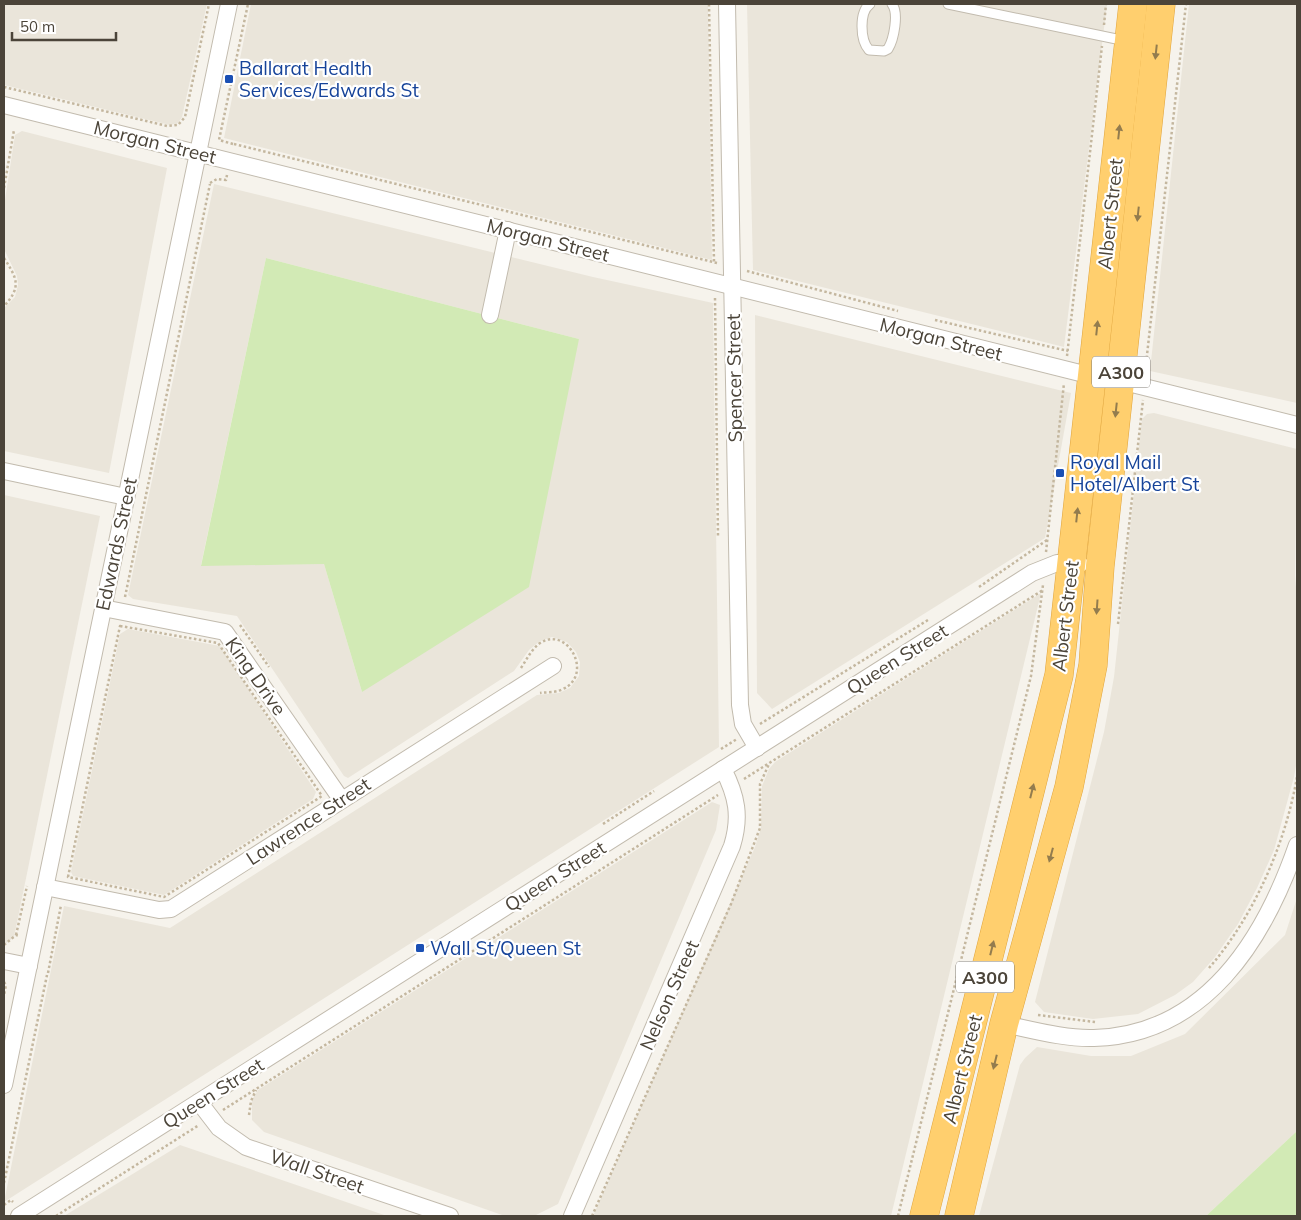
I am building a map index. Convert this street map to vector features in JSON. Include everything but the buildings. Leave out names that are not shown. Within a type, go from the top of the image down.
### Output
[{"type":"highway","name":"Albert Street","points":[[924,1216],[1057,684],[1058,565],[1092,376],[1133,4]]},
{"type":"highway","name":"Albert Street","points":[[959,1216],[1004,1024],[1069,787],[1093,665],[1100,566],[1132,384],[1161,4]]},
{"type":"highway","points":[[938,1166],[968,1174]]},
{"type":"street","name":"Edwards Street","points":[[4,1085],[228,4]]},
{"type":"street","name":"Spencer Street","points":[[727,4],[740,700],[742,720],[757,748]]},
{"type":"street","name":"Morgan Street","points":[[4,107],[197,152],[1092,376]]},
{"type":"street","points":[[490,315],[508,230]]},
{"type":"street","points":[[1132,384],[1297,425]]},
{"type":"street","points":[[4,471],[126,497]]},
{"type":"street","points":[[1058,565],[1100,566]]},
{"type":"street","name":"Queen Street","points":[[19,1216],[723,769],[1058,565]]},
{"type":"street","name":"King Drive","points":[[103,608],[226,632],[342,800]]},
{"type":"street","name":"Lawrence Street","points":[[45,887],[159,910],[169,910],[553,666]]},
{"type":"street","name":"Nelson Street","points":[[572,1216],[729,853],[735,835],[736,800],[723,769]]},
{"type":"street","points":[[1004,1024],[1072,1037],[1095,1038],[1145,1032],[1180,1015],[1209,993],[1245,950],[1267,913],[1297,845]]},
{"type":"street","points":[[4,961],[29,966]]},
{"type":"street","name":"Wall Street","points":[[199,1102],[210,1118],[233,1140],[254,1150],[450,1216]]},
{"type":"lane","points":[[870,4],[863,15],[863,38],[867,48],[874,51],[884,51],[890,46],[895,17],[894,4]]},
{"type":"lane","points":[[948,4],[1129,42]]},
{"type":"path","points":[[4,87],[168,126],[178,125],[185,117],[209,4]]},
{"type":"path","points":[[248,4],[219,140],[714,262],[900,311]]},
{"type":"path","points":[[709,4],[718,536]]},
{"type":"path","points":[[898,1216],[1031,676],[1043,590],[1058,565],[1047,540],[1106,4]]},
{"type":"path","points":[[1132,384],[1186,4]]},
{"type":"path","points":[[4,188],[14,130]]},
{"type":"path","points":[[125,598],[210,184],[217,178],[226,180],[234,144]]},
{"type":"path","points":[[192,179],[210,184]]},
{"type":"path","points":[[4,258],[15,276],[16,285],[13,296],[4,306]]},
{"type":"path","points":[[928,318],[1068,351]]},
{"type":"path","points":[[978,588],[1047,540]]},
{"type":"path","points":[[56,1216],[1043,590]]},
{"type":"path","points":[[721,749],[929,619]]},
{"type":"path","points":[[120,626],[218,643],[322,796],[164,897],[68,877],[120,626]]},
{"type":"path","points":[[592,1216],[731,904],[760,828],[760,784],[770,762]]},
{"type":"path","points":[[1206,972],[1232,940],[1271,866],[1290,814],[1297,777]]},
{"type":"path","points":[[603,824],[654,792]]},
{"type":"path","points":[[16,935],[27,886]]},
{"type":"path","points":[[4,1183],[62,904]]},
{"type":"path","points":[[4,982],[6,985],[4,995]]},
{"type":"path","points":[[1029,1014],[1085,1021],[1103,1021]]},
{"type":"path","points":[[248,1115],[250,1101],[256,1089]]},
{"type":"shaded area","points":[[4,4],[207,4],[182,117],[178,123],[170,125],[4,85]]},
{"type":"shaded area","points":[[251,4],[708,4],[712,260],[224,138]]},
{"type":"shaded area","points":[[747,4],[1107,4],[1064,347],[753,270]]},
{"type":"shaded area","points":[[1189,4],[1297,4],[1297,403],[1150,371]]},
{"type":"shaded area","points":[[22,131],[167,168],[109,473],[4,451],[4,308],[15,297],[18,285],[17,276],[4,249],[4,206],[15,135]]},
{"type":"shaded area","points":[[214,184],[593,277],[713,303],[719,747],[4,1202],[64,906],[170,928],[537,695],[559,693],[570,688],[579,676],[580,662],[576,652],[567,642],[552,637],[540,641],[529,650],[514,671],[348,778],[344,776],[237,616],[133,599],[128,595]],"holes":[[[266,258],[579,339],[362,692],[324,564],[201,565]]]},
{"type":"shaded area","points":[[755,315],[1071,393],[1045,538],[772,709],[757,693]]},
{"type":"shaded area","points":[[1154,413],[1297,449],[1295,576],[1297,598],[1297,760],[1274,850],[1238,924],[1215,957],[1193,982],[1175,995],[1138,1014],[1093,1019],[1044,1012],[1035,1002],[1104,732],[1114,677],[1142,419],[1147,414]]},
{"type":"shaded area","points":[[4,495],[100,516],[14,937],[5,944]]},
{"type":"shaded area","points":[[1041,593],[891,1216],[593,1216],[755,847],[761,828],[762,786],[769,769],[775,762]]},
{"type":"shaded area","points":[[128,629],[220,646],[316,792],[313,799],[164,895],[73,876],[71,872],[120,634]]},
{"type":"shaded area","points":[[712,802],[720,805],[716,830],[558,1204],[534,1216],[505,1216],[264,1132],[252,1120],[252,1100],[258,1090]]},
{"type":"shaded area","points":[[1297,898],[1297,1131],[1206,1216],[979,1216],[1020,1065],[1025,1058],[1037,1047],[1091,1056],[1131,1056],[1185,1034],[1285,935]]},
{"type":"shaded area","points":[[180,1145],[387,1216],[64,1216]]},
{"type":"green space","points":[[266,258],[579,339],[529,587],[362,692],[324,564],[201,566]]},
{"type":"green space","points":[[1297,1131],[1297,1216],[1206,1216]]},
{"type":"place","name":"Ballarat Health Services/Edwards St","points":[[229,79]]},
{"type":"place","name":"Royal Mail Hotel/Albert St","points":[[1060,473]]},
{"type":"place","name":"Wall St/Queen St","points":[[420,948]]}]
